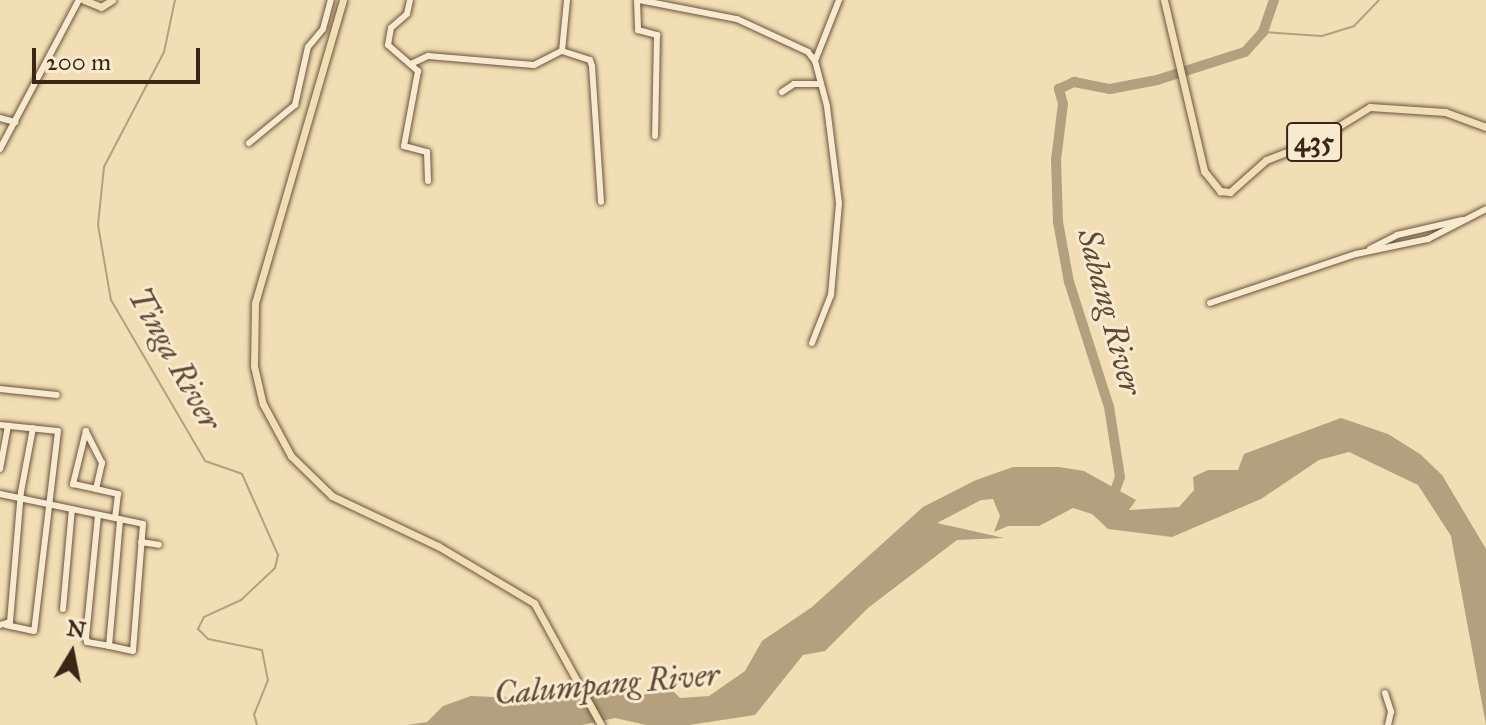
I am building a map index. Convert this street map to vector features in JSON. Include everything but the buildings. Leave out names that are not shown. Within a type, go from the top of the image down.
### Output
[{"type":"main road","points":[[81,0],[101,7],[112,0]]},
{"type":"main road","points":[[343,0],[255,303],[254,366],[263,404],[286,449],[317,485],[522,592],[534,603],[601,725]]},
{"type":"main road","name":"435","points":[[1164,0],[1210,184],[1230,192],[1266,160],[1313,142],[1370,107],[1451,113],[1486,127]]},
{"type":"street","points":[[0,149],[81,0]]},
{"type":"street","points":[[249,143],[295,105],[306,56],[323,29],[331,0]]},
{"type":"street","points":[[410,0],[407,14],[391,28],[388,45],[395,55],[413,63],[418,75],[404,146],[427,152],[428,181]]},
{"type":"street","points":[[562,51],[567,0]]},
{"type":"street","points":[[655,136],[657,35],[638,30],[638,0],[737,19],[808,52],[815,61],[838,186],[838,241],[831,295],[812,343]]},
{"type":"street","points":[[815,61],[839,0]]},
{"type":"street","points":[[413,63],[428,56],[534,65],[562,51],[591,62],[601,202]]},
{"type":"street","points":[[782,92],[794,84],[820,84]]},
{"type":"street","points":[[0,118],[15,122]]},
{"type":"street","points":[[1210,303],[1363,253],[1428,239],[1486,209]]},
{"type":"street","points":[[0,389],[57,395]]},
{"type":"street","points":[[0,469],[4,426],[33,428],[58,431],[46,504],[34,631],[3,625],[33,428]]},
{"type":"street","points":[[96,489],[102,463],[86,431],[73,484],[118,494],[109,646]]},
{"type":"street","points":[[0,494],[143,524],[133,651],[87,642],[98,515]]},
{"type":"street","points":[[63,609],[72,509]]},
{"type":"street","points":[[141,542],[159,545]]},
{"type":"street","points":[[1385,693],[1391,712],[1388,725]]},
{"type":"shaded area","points":[[1341,418],[1388,434],[1420,454],[1442,475],[1486,549],[1486,725],[1451,536],[1418,485],[1349,452],[1319,460],[1261,499],[1172,537],[1108,529],[1092,514],[1073,508],[1039,526],[1008,526],[994,532],[1000,516],[993,499],[981,500],[937,523],[1004,538],[957,540],[868,608],[825,651],[803,655],[755,715],[689,725],[646,725],[615,718],[582,725],[407,725],[427,722],[443,706],[471,696],[561,700],[616,691],[631,696],[673,691],[680,698],[709,696],[745,671],[762,641],[812,607],[923,507],[976,480],[1013,467],[1059,467],[1084,471],[1136,500],[1129,510],[1179,507],[1194,490],[1193,477],[1208,470],[1238,470],[1244,454]]},
{"type":"waterway","name":"Tinga River","points":[[175,0],[164,52],[104,167],[98,225],[111,300],[205,461],[242,474],[278,555],[275,568],[241,600],[204,617],[198,629],[208,639],[262,650],[268,680],[254,714],[257,725]]},
{"type":"waterway","name":"Sabang River","points":[[1112,499],[1120,477],[1109,407],[1069,282],[1058,222],[1056,160],[1063,104],[1059,89],[1074,82],[1110,89],[1157,80],[1245,52],[1263,32],[1274,0]]},
{"type":"waterway","points":[[1263,32],[1322,36],[1354,26],[1379,0]]},
{"type":"water label","name":"Calumpang River","points":[[607,685]]}]
